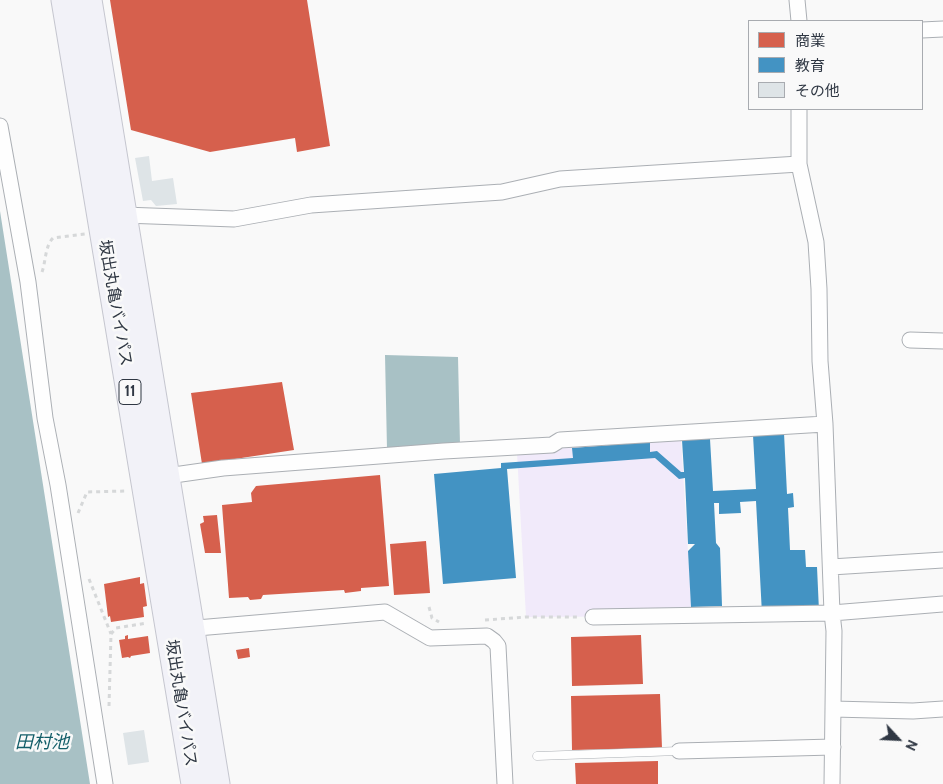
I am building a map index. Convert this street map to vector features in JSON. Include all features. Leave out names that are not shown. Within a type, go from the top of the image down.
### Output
[{"type":"highway","name":"坂出丸亀バイパス","points":[[64,0],[146,493],[176,627],[217,784]]},
{"type":"highway","name":"坂出丸亀バイパス","points":[[89,0],[166,476],[176,627],[194,784]]},
{"type":"street","points":[[797,0],[799,20]]},
{"type":"street","points":[[923,30],[943,29]]},
{"type":"street","points":[[798,110],[799,164],[816,242],[819,289],[820,361],[825,424],[834,631],[832,784]]},
{"type":"street","points":[[0,126],[29,288],[44,418],[66,535],[105,784]]},
{"type":"street","points":[[124,215],[234,219],[311,205],[502,192],[560,179],[799,164]]},
{"type":"street","points":[[910,340],[943,341]]},
{"type":"street","points":[[166,476],[223,468],[444,451],[552,445],[560,440],[825,424]]},
{"type":"street","points":[[831,567],[943,560]]},
{"type":"street","points":[[592,617],[832,613],[943,604]]},
{"type":"street","points":[[176,627],[385,612],[430,638],[487,636],[498,646],[505,784]]},
{"type":"street","points":[[833,709],[913,711],[943,709]]},
{"type":"street","points":[[679,752],[833,747]]},
{"type":"lane","points":[[537,756],[679,752]]},
{"type":"path","points":[[29,288],[34,286],[40,277],[46,262],[48,242],[53,238],[103,231]]},
{"type":"path","points":[[66,535],[69,534],[87,492],[125,491],[146,493]]},
{"type":"path","points":[[69,556],[72,556],[84,569],[95,590],[111,634],[109,712]]},
{"type":"path","points":[[429,607],[432,618],[440,622]]},
{"type":"path","points":[[478,620],[526,617],[592,617]]},
{"type":"path","points":[[111,634],[116,628],[176,627]]},
{"type":"shaded area","points":[[681,439],[692,616],[526,617],[517,453],[558,451],[561,446]]},
{"type":"water","name":"田村池","points":[[0,211],[90,784],[0,784]]},
{"type":"water","points":[[385,355],[458,357],[460,445],[387,449]]},
{"type":"building: 商業","points":[[110,0],[307,0],[330,146],[297,152],[295,138],[210,152],[131,130]]},
{"type":"building: 商業","points":[[282,382],[294,450],[202,464],[191,393]]},
{"type":"building: 商業","points":[[380,475],[389,586],[361,588],[361,591],[345,593],[344,590],[263,595],[261,599],[250,600],[248,597],[229,598],[222,505],[252,502],[251,493],[256,486]]},
{"type":"building: 商業","points":[[217,515],[221,553],[205,553],[200,524],[204,522],[203,516]]},
{"type":"building: 商業","points":[[426,541],[430,593],[394,595],[390,544]]},
{"type":"building: 商業","points":[[140,577],[140,584],[144,583],[147,606],[143,607],[144,617],[111,622],[110,616],[108,617],[104,584]]},
{"type":"building: 商業","points":[[128,635],[128,639],[148,636],[150,653],[122,658],[119,640],[125,639],[125,636]]},
{"type":"building: 商業","points":[[641,635],[643,684],[572,686],[571,637]]},
{"type":"building: 商業","points":[[249,648],[250,657],[238,659],[236,650]]},
{"type":"building: 商業","points":[[660,694],[662,748],[572,750],[571,696]]},
{"type":"building: 商業","points":[[658,761],[658,784],[576,784],[575,763]]},
{"type":"building: 教育","points":[[784,433],[787,494],[793,493],[794,507],[788,508],[790,550],[805,550],[806,567],[817,567],[819,611],[762,614],[756,501],[740,502],[741,513],[719,514],[719,503],[714,503],[716,543],[720,548],[722,606],[691,607],[688,551],[695,544],[688,544],[685,478],[679,479],[655,458],[507,469],[516,578],[443,584],[434,474],[501,468],[501,463],[573,458],[572,448],[650,442],[650,452],[657,451],[681,472],[684,472],[682,440],[710,439],[713,491],[756,489],[753,435]]},
{"type":"building: その他","points":[[149,156],[152,181],[173,178],[177,204],[156,206],[151,200],[143,201],[135,158]]},
{"type":"building: その他","points":[[144,730],[149,762],[128,765],[123,733]]}]
